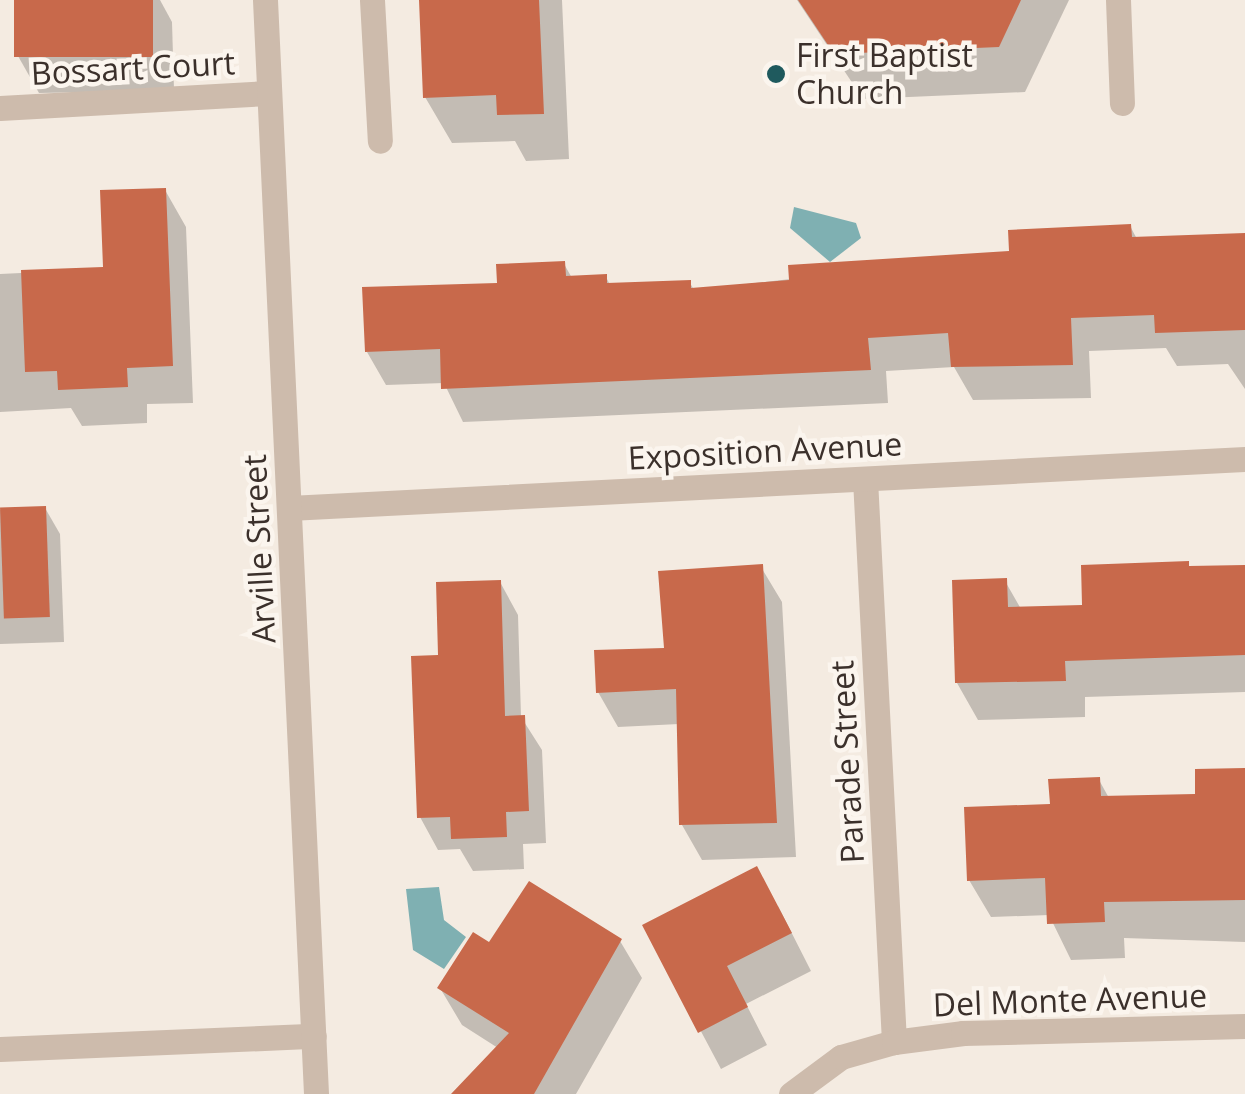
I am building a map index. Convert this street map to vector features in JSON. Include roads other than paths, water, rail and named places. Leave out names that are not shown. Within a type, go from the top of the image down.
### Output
[{"type":"street","name":"Arville Street","points":[[265,0],[316,1094]]},
{"type":"street","points":[[372,0],[380,141]]},
{"type":"street","points":[[1118,0],[1122,103]]},
{"type":"street","name":"Bossart Court","points":[[0,108],[269,93]]},
{"type":"street","name":"Exposition Avenue","points":[[289,508],[1245,459]]},
{"type":"street","name":"Parade Street","points":[[866,479],[894,1042]]},
{"type":"street","name":"Del Monte Avenue","points":[[792,1094],[842,1057],[894,1042],[964,1032],[1245,1026]]},
{"type":"street","points":[[0,1049],[314,1036]]},
{"type":"water","points":[[794,207],[856,223],[861,238],[830,262],[790,228]]},
{"type":"water","points":[[439,887],[444,920],[466,937],[444,969],[413,950],[406,889]]},
{"type":"place","name":"First Baptist Church","points":[[776,74]]}]
